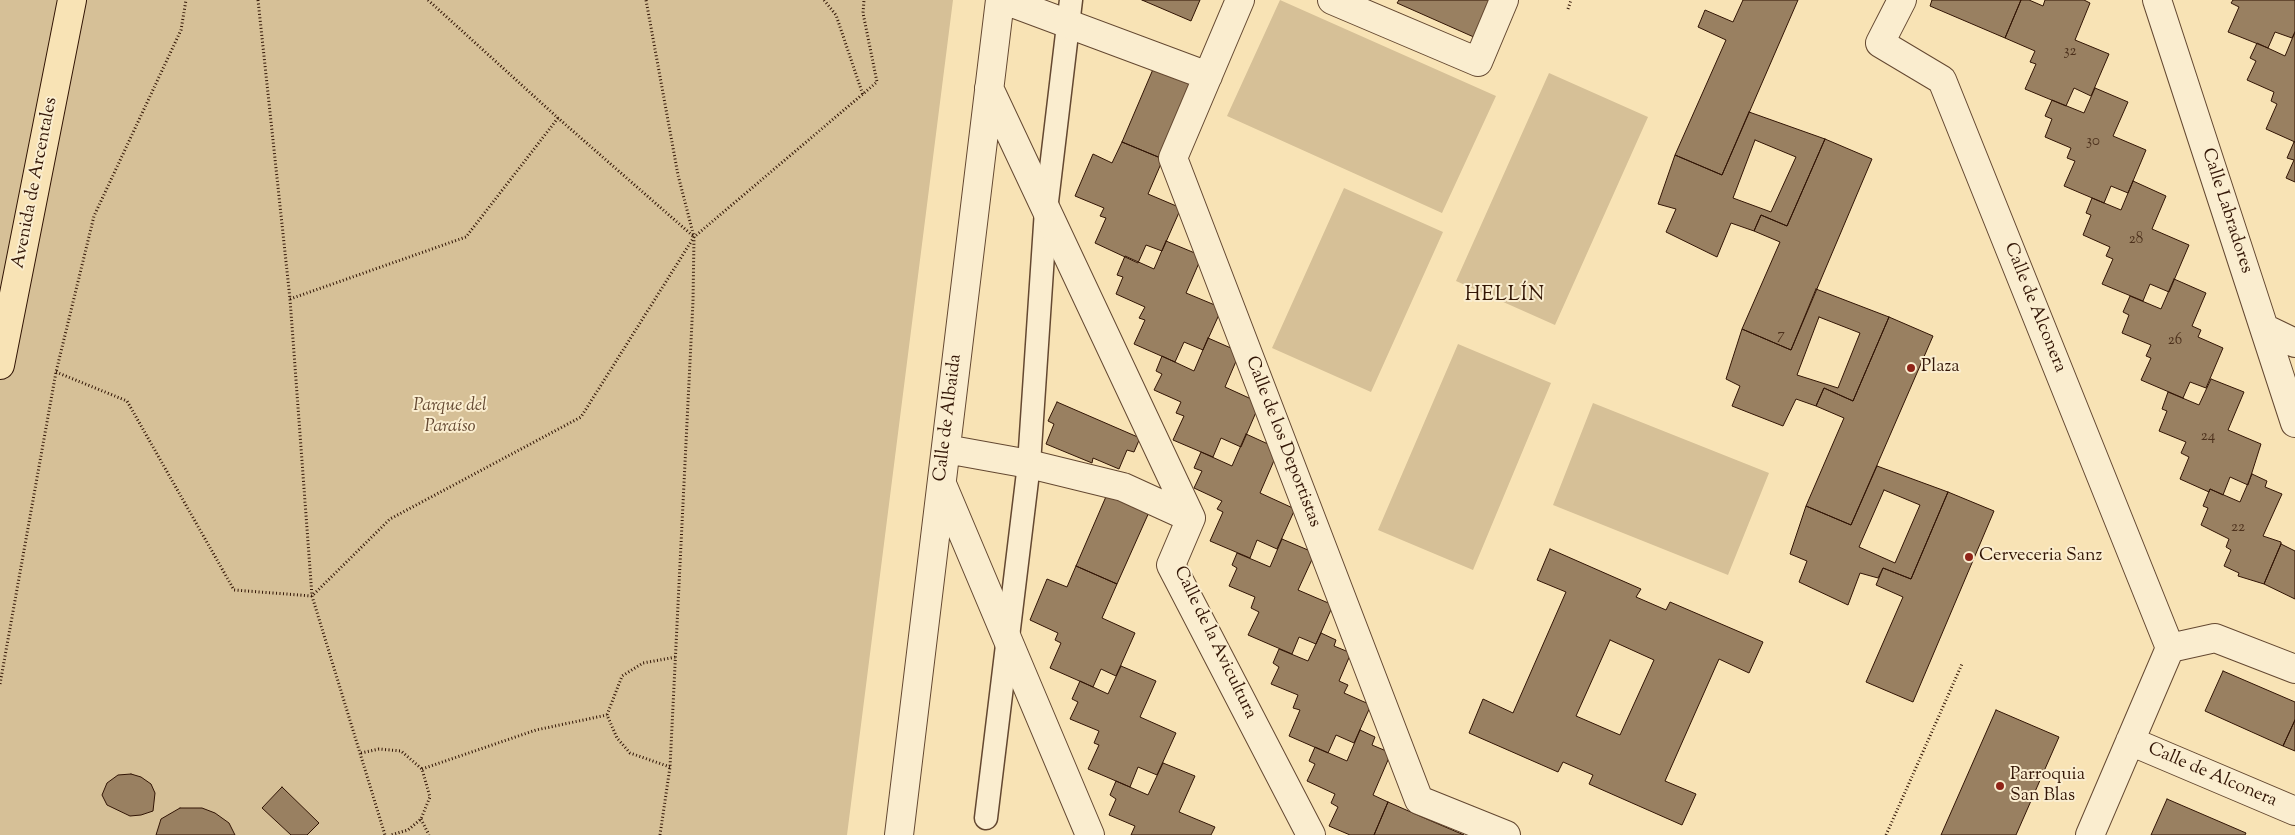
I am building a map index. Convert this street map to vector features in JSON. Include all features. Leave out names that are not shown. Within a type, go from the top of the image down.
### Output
[{"type":"main road","name":"Avenida de Arcentales","points":[[0,365],[72,0]]},
{"type":"street","name":"Calle de Albaida","points":[[899,835],[1000,0]]},
{"type":"street","points":[[1004,0],[1069,12],[1208,76]]},
{"type":"street","name":"Calle de los Deportistas","points":[[1240,0],[1173,158],[1419,800],[1506,835]]},
{"type":"street","points":[[1332,0],[1478,62],[1504,0]]},
{"type":"street","name":"Calle de Alconera","points":[[1902,0],[1880,43],[1942,80],[2170,648],[2090,835]]},
{"type":"street","name":"Calle Labradores","points":[[2157,0],[2295,422]]},
{"type":"street","points":[[989,88],[1191,518]]},
{"type":"street","points":[[2264,328],[2295,343]]},
{"type":"street","points":[[946,449],[1029,464],[1123,487],[1191,518]]},
{"type":"street","points":[[941,484],[1090,835]]},
{"type":"street","name":"Calle de la Avicultura","points":[[1191,518],[1171,565],[1311,835]]},
{"type":"street","points":[[2170,648],[2215,638],[2295,669]]},
{"type":"street","name":"Calle de Alconera","points":[[2130,742],[2295,811]]},
{"type":"lane","points":[[986,818],[1029,464],[1046,210],[1069,12]]},
{"type":"path","points":[[0,684],[56,372],[94,216],[181,30],[186,0]]},
{"type":"path","points":[[258,0],[290,299],[312,596],[385,835]]},
{"type":"path","points":[[428,0],[558,118],[694,237]]},
{"type":"path","points":[[646,0],[678,175],[694,237],[693,301],[670,767],[660,835]]},
{"type":"path","points":[[824,0],[836,15],[863,95]]},
{"type":"path","points":[[56,372],[127,401],[234,590],[312,596],[390,519],[581,417],[694,237],[877,82],[863,13],[864,0]]},
{"type":"path","points":[[1568,9],[1572,0]]},
{"type":"path","points":[[290,299],[466,237],[558,118]]},
{"type":"path","points":[[670,767],[630,753],[617,738],[607,715],[622,676],[644,663],[676,657]]},
{"type":"path","points":[[1886,835],[1962,664]]},
{"type":"path","points":[[422,769],[536,730],[607,715]]},
{"type":"path","points":[[360,753],[379,749],[401,751],[422,769],[430,797],[421,819],[408,830],[391,835]]},
{"type":"path","points":[[421,819],[429,835]]},
{"type":"green space","name":"Parque del Paraíso","points":[[0,0],[953,0],[847,835],[0,835]]},
{"type":"green space","points":[[1280,0],[1496,96],[1442,213],[1227,116]]},
{"type":"green space","points":[[1549,73],[1648,117],[1555,325],[1456,281]]},
{"type":"green space","points":[[1344,188],[1443,232],[1371,392],[1272,348]]},
{"type":"green space","points":[[1458,344],[1551,383],[1473,570],[1378,530]]},
{"type":"green space","points":[[1593,403],[1769,473],[1728,575],[1553,505]]},
{"type":"building","points":[[1142,0],[1200,0],[1191,21]]},
{"type":"building","points":[[1399,0],[1494,0],[1476,38],[1397,3]]},
{"type":"building","points":[[1743,0],[1798,0],[1722,175],[1675,155],[1726,40],[1698,27],[1705,10],[1733,22]]},
{"type":"building","points":[[1932,0],[2021,0],[2005,38],[1930,6]]},
{"type":"building","points":[[2021,0],[2029,0],[2043,6],[2045,0],[2084,0],[2090,3],[2075,40],[2109,54],[2091,96],[2074,88],[2066,106],[2025,89],[2036,64],[2030,62],[2035,51],[2005,38]]},
{"type":"building","points":[[2233,0],[2295,0],[2295,32],[2292,38],[2275,32],[2268,48],[2228,32],[2239,7],[2231,3]]},
{"type":"building","points":[[2295,32],[2295,142],[2266,129],[2277,104],[2271,101],[2274,92],[2247,80],[2256,61],[2250,58],[2257,43],[2285,56]]},
{"type":"building","points":[[1154,67],[1195,85],[1163,159],[1122,142]]},
{"type":"building","points":[[2095,88],[2128,102],[2113,136],[2146,150],[2128,193],[2111,186],[2104,203],[2064,186],[2075,161],[2067,158],[2071,148],[2045,137],[2052,119],[2045,116],[2052,100],[2084,113]]},
{"type":"building","points":[[1749,112],[1825,139],[1787,226],[1761,215],[1754,231],[1731,223],[1717,257],[1666,232],[1676,209],[1658,204],[1675,155],[1722,175]],"holes":[[[1755,140],[1796,157],[1771,212],[1733,198]]]},
{"type":"building","points":[[1825,139],[1872,159],[1791,350],[1742,329],[1780,242],[1754,231],[1761,215],[1787,226]]},
{"type":"building","points":[[1122,142],[1163,159],[1148,194],[1181,208],[1162,251],[1146,245],[1138,263],[1095,243],[1106,218],[1100,216],[1104,208],[1075,196],[1093,154],[1112,163]]},
{"type":"building","points":[[2294,142],[2295,182],[2286,178],[2294,160],[2287,158]]},
{"type":"building","points":[[2133,181],[2166,196],[2152,229],[2189,245],[2169,292],[2150,284],[2143,301],[2102,284],[2113,259],[2106,256],[2110,247],[2083,235],[2091,215],[2086,213],[2092,198],[2121,210]]},
{"type":"building","points":[[1166,241],[1202,256],[1186,293],[1222,308],[1203,350],[1184,342],[1175,362],[1134,344],[1145,320],[1139,318],[1145,307],[1116,294],[1123,277],[1117,275],[1125,256],[1154,269]]},
{"type":"building","points":[[2174,279],[2206,293],[2192,326],[2201,330],[2198,337],[2223,348],[2206,388],[2190,382],[2183,398],[2141,380],[2151,358],[2146,356],[2151,345],[2122,333],[2129,315],[2123,312],[2130,296],[2161,309]]},
{"type":"building","points":[[1816,289],[1889,317],[1853,401],[1824,388],[1816,406],[1796,399],[1783,426],[1732,406],[1740,386],[1726,379],[1742,329],[1791,350]],"holes":[[[1819,317],[1860,333],[1838,388],[1797,375]]]},
{"type":"building","points":[[1889,317],[1933,336],[1851,525],[1806,506],[1844,418],[1816,406],[1824,388],[1853,401]]},
{"type":"building","points":[[1208,338],[1240,352],[1225,387],[1260,403],[1241,447],[1221,438],[1213,457],[1173,440],[1184,416],[1176,413],[1181,402],[1154,390],[1162,374],[1156,371],[1162,356],[1194,371]]},
{"type":"building","points":[[2211,379],[2244,392],[2228,430],[2261,444],[2248,485],[2230,477],[2223,495],[2210,489],[2209,492],[2180,479],[2189,457],[2181,453],[2186,442],[2159,431],[2167,411],[2162,409],[2168,392],[2199,405]]},
{"type":"building","points":[[1057,402],[1140,438],[1134,452],[1127,450],[1119,469],[1093,458],[1092,463],[1046,444],[1054,424],[1048,421]]},
{"type":"building","points":[[1246,434],[1279,449],[1260,493],[1295,509],[1277,549],[1257,540],[1250,558],[1210,541],[1223,512],[1217,509],[1222,501],[1194,488],[1202,471],[1194,468],[1201,452],[1232,466]]},
{"type":"building","points":[[1877,466],[1948,492],[1911,579],[1883,568],[1878,578],[1860,573],[1848,605],[1799,582],[1807,561],[1790,554],[1806,506],[1851,525]],"holes":[[[1884,490],[1920,505],[1895,563],[1859,547]]]},
{"type":"building","points":[[2252,474],[2267,481],[2265,487],[2282,494],[2263,536],[2281,542],[2264,584],[2238,576],[2239,573],[2224,566],[2231,550],[2226,547],[2229,539],[2201,525],[2208,508],[2203,506],[2210,489],[2240,502]]},
{"type":"building","points":[[1108,492],[1150,510],[1117,584],[1076,566]]},
{"type":"building","points":[[1948,492],[1994,511],[1913,702],[1866,682],[1903,597],[1876,585],[1883,568],[1911,579]]},
{"type":"building","points":[[1282,539],[1315,553],[1298,590],[1333,605],[1316,644],[1299,637],[1292,654],[1248,635],[1259,612],[1251,608],[1255,597],[1229,586],[1237,568],[1232,565],[1237,553],[1270,567]]},
{"type":"building","points":[[2281,544],[2295,551],[2295,599],[2264,584]]},
{"type":"building","points":[[1550,549],[1641,589],[1636,597],[1666,610],[1670,602],[1763,642],[1749,673],[1719,659],[1665,781],[1696,794],[1682,825],[1589,784],[1593,775],[1563,762],[1558,772],[1469,733],[1483,699],[1513,713],[1566,592],[1537,580]],"holes":[[[1610,640],[1654,660],[1620,735],[1576,716]]]},
{"type":"building","points":[[1076,566],[1117,584],[1102,618],[1135,633],[1116,676],[1101,669],[1093,687],[1050,668],[1061,643],[1055,640],[1058,633],[1030,620],[1047,579],[1067,587]]},
{"type":"building","points":[[1321,633],[1336,640],[1334,646],[1351,653],[1339,681],[1348,685],[1344,693],[1371,705],[1354,743],[1336,735],[1328,753],[1289,736],[1300,710],[1293,708],[1298,695],[1271,684],[1279,667],[1273,663],[1279,649],[1308,661]]},
{"type":"building","points":[[1121,666],[1156,681],[1140,717],[1176,733],[1157,775],[1138,767],[1130,787],[1088,769],[1099,745],[1094,743],[1099,731],[1070,719],[1078,702],[1072,699],[1080,681],[1108,694]]},
{"type":"building","points":[[2223,671],[2295,702],[2295,720],[2283,746],[2205,711]]},
{"type":"building","name":"Parroquia San Blas","points":[[1996,710],[2059,737],[2016,835],[1941,835]]},
{"type":"building","points":[[2295,720],[2295,751],[2283,746]]},
{"type":"building","points":[[1360,730],[1375,737],[1372,745],[1391,753],[1373,795],[1388,802],[1374,835],[1350,835],[1329,826],[1338,807],[1331,803],[1335,794],[1307,781],[1315,764],[1309,761],[1315,747],[1347,761]]},
{"type":"building","points":[[1163,763],[1195,776],[1179,812],[1215,827],[1211,835],[1131,835],[1135,826],[1109,815],[1116,799],[1110,795],[1116,781],[1148,795]]},
{"type":"building","points":[[131,774],[141,777],[151,784],[155,793],[153,811],[130,816],[107,805],[102,795],[107,783],[118,775]]},
{"type":"building","points":[[282,787],[319,823],[307,835],[291,835],[262,808]]},
{"type":"building","points":[[2167,799],[2246,833],[2245,835],[2151,835]]},
{"type":"building","points":[[1388,802],[1429,820],[1464,835],[1374,835]]},
{"type":"building","points":[[180,808],[202,808],[215,813],[229,823],[235,835],[156,835],[161,819]]},
{"type":"place","name":"Plaza","points":[[1911,368]]},
{"type":"place","name":"Cerveceria Sanz","points":[[1969,557]]},
{"type":"place","name":"Parroquia San Blas","points":[[2000,786]]},
{"type":"district","name":"HELLÍN","points":[[1505,297]]}]
